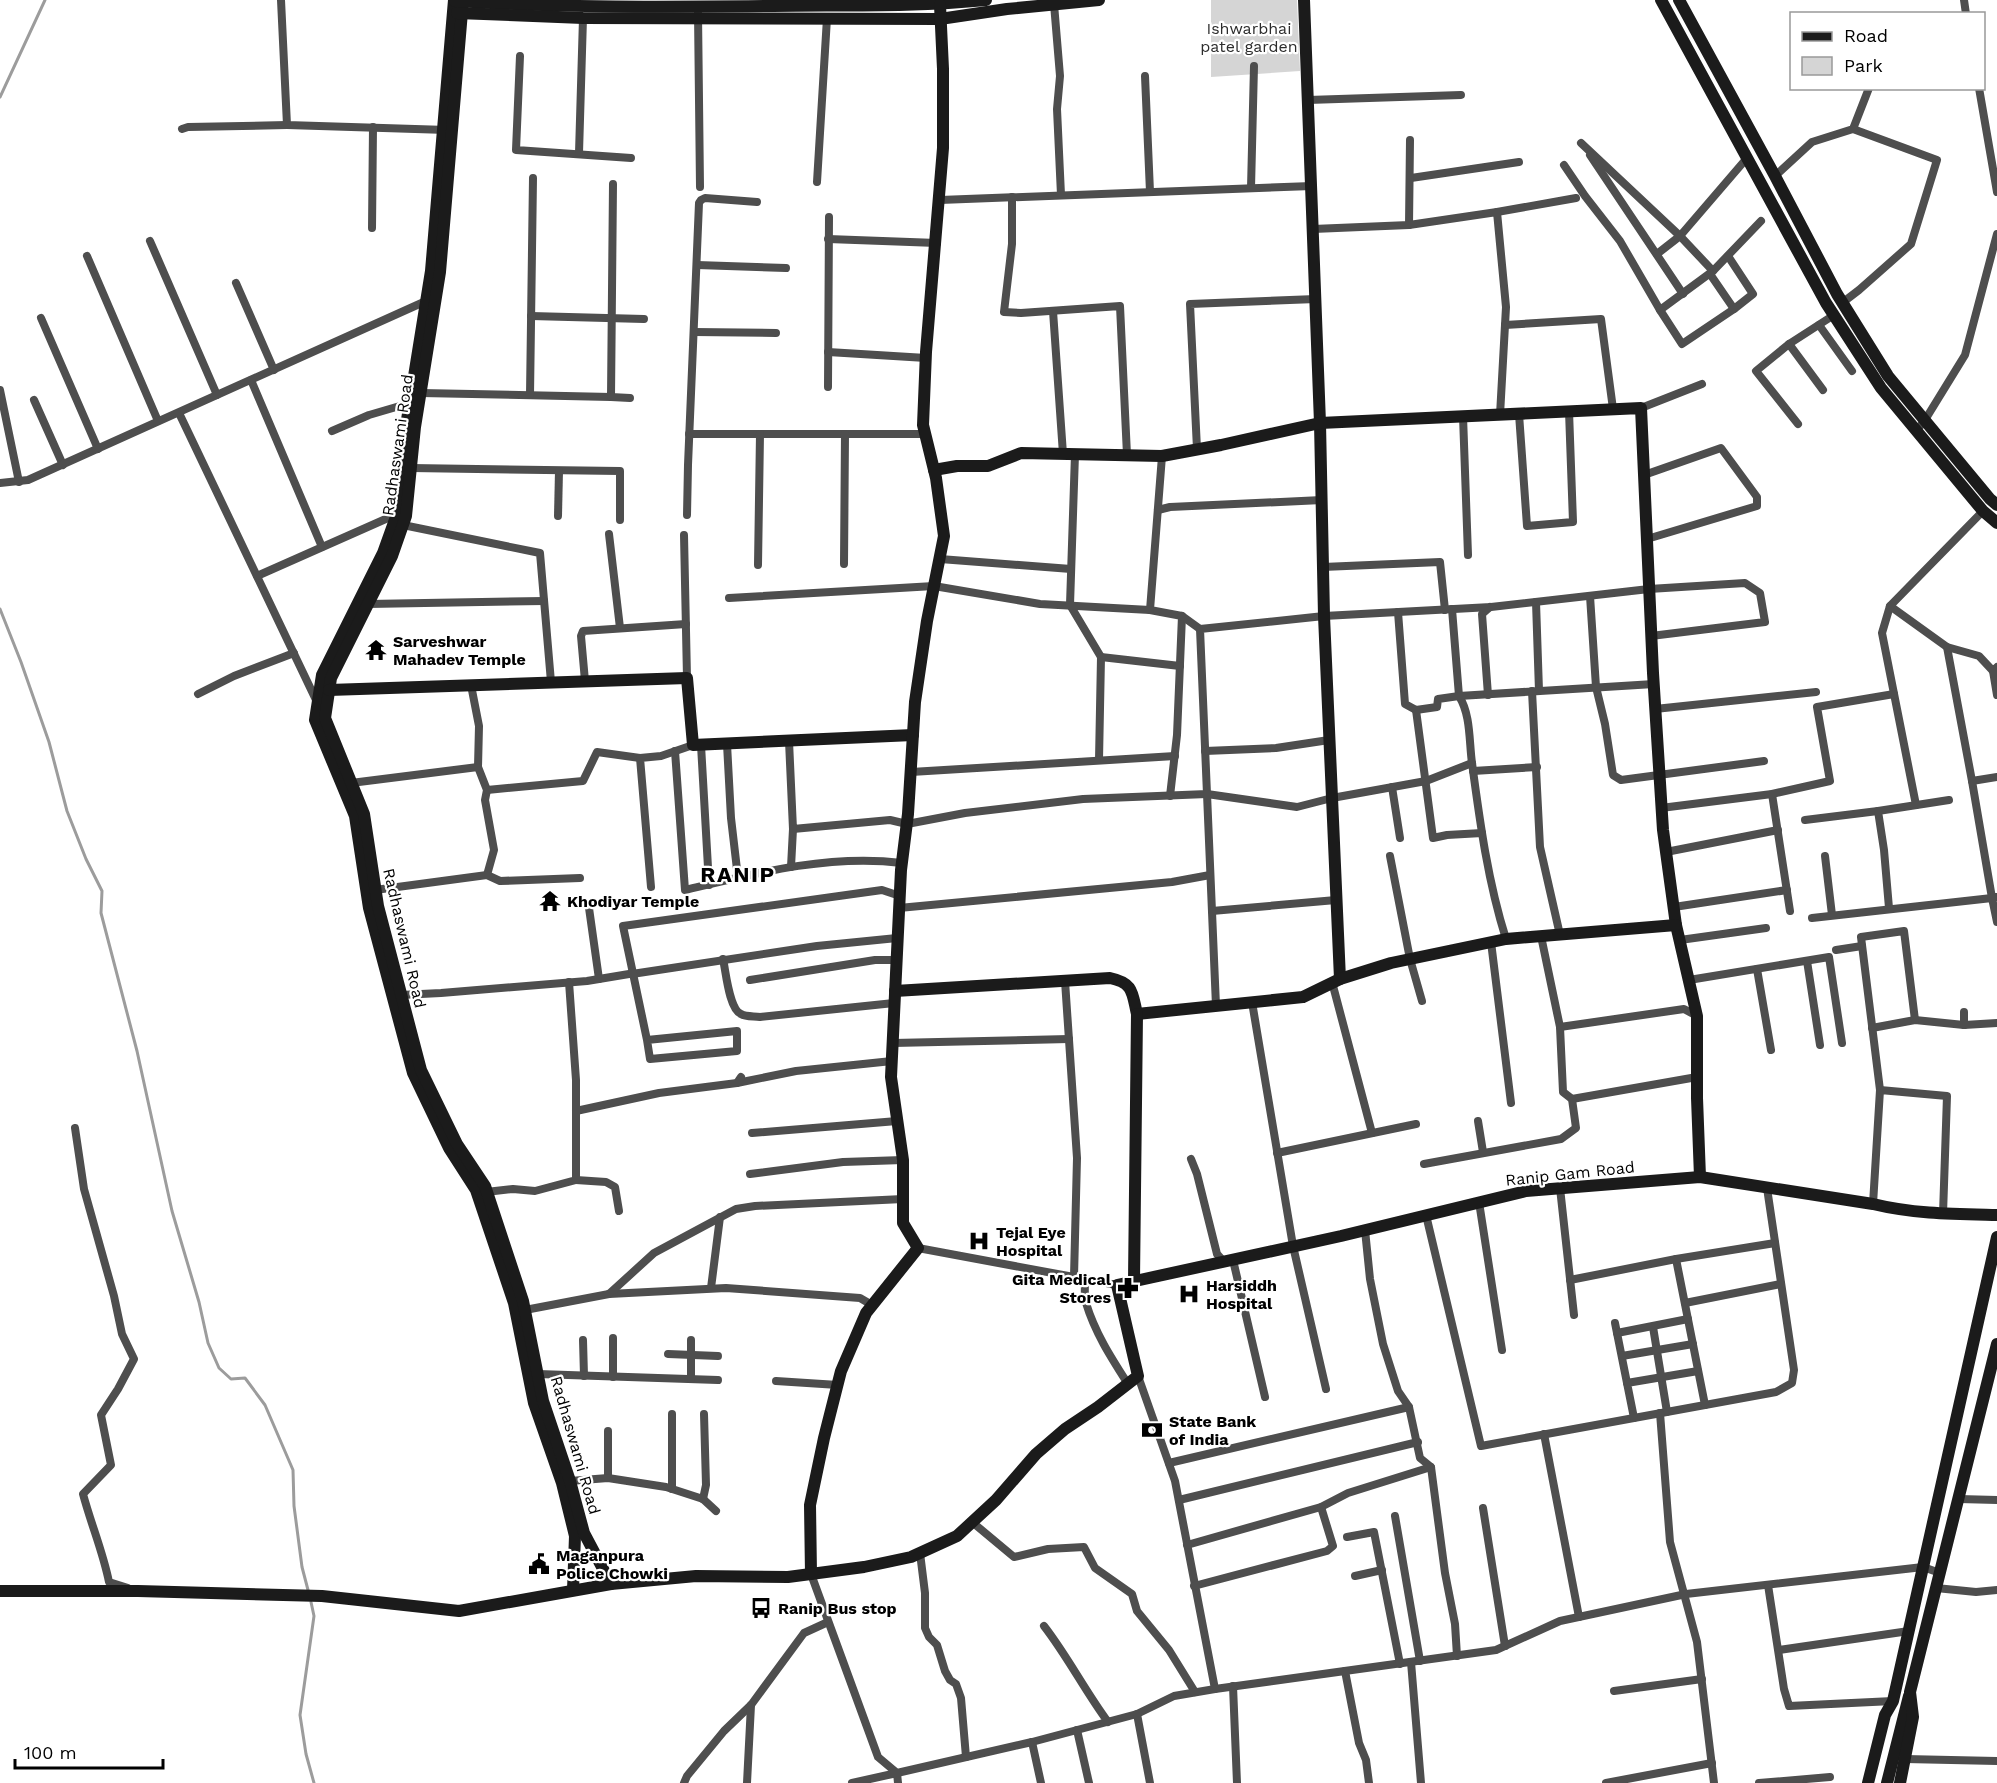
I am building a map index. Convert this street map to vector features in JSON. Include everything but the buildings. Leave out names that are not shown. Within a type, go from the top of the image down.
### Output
[{"type":"street","points":[[281,0],[287,124]]},
{"type":"street","points":[[458,5],[583,18],[986,0]]},
{"type":"street","points":[[458,5],[582,6],[827,18],[940,19],[1099,0]]},
{"type":"street","points":[[1304,0],[1316,299],[1324,616],[1336,900],[1336,980],[1372,1133]]},
{"type":"street","points":[[1661,0],[1834,315],[1881,388],[1921,425],[1997,505]]},
{"type":"street","points":[[1678,0],[1842,303],[1921,425],[1983,511],[1997,523]]},
{"type":"street","points":[[940,2],[944,148],[926,358],[923,425],[934,470],[944,536],[915,702],[899,902],[891,1077],[903,1160],[903,1223],[918,1248],[1117,1285],[1133,1380],[1175,1481],[1215,1689]]},
{"type":"street","points":[[1054,4],[1060,76],[1057,109],[1061,195]]},
{"type":"street","name":"Radhaswami Road","points":[[458,5],[440,272],[421,393],[406,516],[400,519],[322,675],[315,720],[355,816],[369,908],[413,1073],[449,1148],[476,1190],[514,1303],[534,1403],[561,1483],[575,1536],[573,1590]]},
{"type":"street","points":[[698,13],[700,187]]},
{"type":"street","points":[[579,153],[583,18]]},
{"type":"street","points":[[817,182],[827,18]]},
{"type":"street","points":[[520,56],[516,150],[631,158]]},
{"type":"street","points":[[1251,188],[1254,66]]},
{"type":"street","points":[[1145,76],[1150,192]]},
{"type":"street","points":[[1853,129],[1868,90]]},
{"type":"street","points":[[1979,90],[1997,190]]},
{"type":"street","points":[[1308,100],[1461,95]]},
{"type":"street","points":[[182,129],[287,124],[448,130]]},
{"type":"street","points":[[372,228],[373,127]]},
{"type":"street","points":[[1775,176],[1812,142],[1853,129],[1936,160],[1911,244],[1860,290],[1842,303]]},
{"type":"street","name":"Radhaswami Road","points":[[448,130],[410,403],[400,519],[392,556],[331,678],[325,718],[364,814],[378,906],[421,1070],[457,1144],[486,1192],[525,1310],[543,1401],[570,1481],[584,1533],[611,1584]]},
{"type":"street","points":[[1409,225],[1410,140]]},
{"type":"street","points":[[1683,294],[1581,143],[1680,236],[1711,273],[1734,309]]},
{"type":"street","points":[[1657,254],[1680,236],[1747,158]]},
{"type":"street","points":[[1411,178],[1519,162]]},
{"type":"street","points":[[1564,165],[1584,196],[1620,241],[1682,344],[1753,294],[1728,256]]},
{"type":"street","points":[[531,395],[533,178]]},
{"type":"street","points":[[611,397],[613,184]]},
{"type":"street","points":[[940,200],[1312,186]]},
{"type":"street","points":[[1012,197],[1012,244],[1004,312],[1120,306],[1128,455]]},
{"type":"street","points":[[687,515],[699,203],[705,198],[757,202]]},
{"type":"street","points":[[1313,229],[1409,225],[1576,198]]},
{"type":"street","points":[[1497,212],[1506,307],[1500,414]]},
{"type":"street","points":[[828,217],[828,387]]},
{"type":"street","points":[[1660,310],[1711,273],[1761,221]]},
{"type":"street","points":[[1921,425],[1965,355],[1997,237]]},
{"type":"street","points":[[828,239],[937,243]]},
{"type":"street","points":[[150,240],[217,395]]},
{"type":"street","points":[[87,256],[158,421]]},
{"type":"street","points":[[697,265],[786,268]]},
{"type":"street","points":[[236,283],[274,370]]},
{"type":"street","points":[[1197,450],[1190,304],[1316,299]]},
{"type":"street","points":[[0,483],[28,480],[426,301]]},
{"type":"street","points":[[1053,311],[1069,454],[1070,605],[1101,657],[1099,760]]},
{"type":"street","points":[[1798,424],[1756,371],[1789,344],[1834,315]]},
{"type":"street","points":[[531,316],[644,319]]},
{"type":"street","points":[[41,318],[98,449]]},
{"type":"street","points":[[1505,325],[1601,319],[1613,409]]},
{"type":"street","points":[[1819,325],[1852,371]]},
{"type":"street","points":[[694,332],[776,333]]},
{"type":"street","points":[[1789,344],[1823,390]]},
{"type":"street","points":[[828,352],[926,358]]},
{"type":"street","points":[[250,380],[322,547]]},
{"type":"street","points":[[934,470],[957,466],[988,466],[1021,453],[1162,456],[1320,423],[1641,408],[1702,384]]},
{"type":"street","points":[[0,390],[19,482]]},
{"type":"street","points":[[421,393],[630,398]]},
{"type":"street","points":[[34,400],[63,465]]},
{"type":"street","points":[[332,432],[369,415],[410,403]]},
{"type":"street","points":[[1641,408],[1661,808],[1676,925],[1696,1016],[1700,1177]]},
{"type":"street","points":[[1519,414],[1527,526],[1573,522],[1569,411]]},
{"type":"street","points":[[179,413],[318,703]]},
{"type":"street","points":[[1463,416],[1468,555]]},
{"type":"street","points":[[689,434],[925,434]]},
{"type":"street","points":[[758,565],[760,434]]},
{"type":"street","points":[[844,564],[845,434]]},
{"type":"street","points":[[1644,475],[1721,448],[1757,497],[1757,506],[1647,539]]},
{"type":"street","points":[[1150,610],[1162,456]]},
{"type":"street","points":[[411,468],[620,471],[620,520]]},
{"type":"street","points":[[558,516],[559,471]]},
{"type":"street","points":[[1158,510],[1170,507],[1322,500]]},
{"type":"street","points":[[1916,805],[1882,633],[1890,606],[1983,511]]},
{"type":"street","points":[[257,576],[322,547],[400,519],[540,553],[551,682]]},
{"type":"street","points":[[609,534],[620,628]]},
{"type":"street","points":[[684,536],[687,678],[697,745],[709,885]]},
{"type":"street","points":[[940,559],[1071,568]]},
{"type":"street","points":[[1323,567],[1440,562],[1449,609],[1459,696],[1464,704],[1482,833],[1494,901],[1506,939]]},
{"type":"street","points":[[729,598],[934,586],[1040,604],[1150,610],[1182,616],[1200,628],[1324,616],[1491,607],[1649,589],[1745,583],[1760,593],[1765,622],[1651,636]]},
{"type":"street","points":[[1590,596],[1596,687],[1614,775],[1621,780],[1764,761]]},
{"type":"street","points":[[368,604],[544,601]]},
{"type":"street","points":[[1536,602],[1535,691],[1540,847],[1560,935]]},
{"type":"street","points":[[1890,606],[1947,647],[1979,656],[1996,671],[1997,695]]},
{"type":"street","points":[[1488,694],[1482,614],[1491,607]]},
{"type":"street","points":[[1398,612],[1405,704],[1416,710],[1437,707],[1438,699],[1459,696],[1654,684]]},
{"type":"street","points":[[1170,796],[1182,616]]},
{"type":"street","points":[[585,681],[581,636],[583,631],[686,624]]},
{"type":"street","points":[[1200,628],[1216,1006]]},
{"type":"street","points":[[1947,647],[1997,922]]},
{"type":"street","points":[[198,693],[234,676],[294,654]]},
{"type":"street","points":[[1101,657],[1180,666]]},
{"type":"street","points":[[329,690],[687,678]]},
{"type":"street","points":[[471,685],[478,726],[478,767],[487,790],[485,800],[494,850],[487,875]]},
{"type":"street","points":[[1655,709],[1816,692]]},
{"type":"street","points":[[1661,808],[1772,794],[1830,781],[1817,707],[1894,694]]},
{"type":"street","points":[[1416,710],[1433,838],[1482,833]]},
{"type":"street","points":[[487,790],[583,782],[597,752],[640,758],[661,756],[697,745],[913,735]]},
{"type":"street","points":[[1205,751],[1276,748],[1329,740]]},
{"type":"street","points":[[789,741],[793,829],[791,867]]},
{"type":"street","points":[[727,744],[731,818],[738,878]]},
{"type":"street","points":[[675,751],[685,890],[791,867],[872,860],[902,863]]},
{"type":"street","points":[[911,772],[1174,756]]},
{"type":"street","points":[[640,758],[651,887]]},
{"type":"street","points":[[351,783],[478,767]]},
{"type":"street","points":[[793,829],[890,820],[907,824],[966,813],[1083,799],[1207,794],[1298,807],[1332,798],[1426,781],[1473,767],[1537,767]]},
{"type":"street","points":[[1972,781],[1997,777]]},
{"type":"street","points":[[1392,787],[1400,838]]},
{"type":"street","points":[[1772,794],[1790,911]]},
{"type":"street","points":[[1805,820],[1949,800]]},
{"type":"street","points":[[1878,811],[1889,908]]},
{"type":"street","points":[[1666,852],[1778,830]]},
{"type":"street","points":[[1390,856],[1410,959],[1422,1001]]},
{"type":"street","points":[[1825,856],[1832,915]]},
{"type":"street","points":[[375,890],[487,875],[500,881],[580,878]]},
{"type":"street","points":[[647,1040],[737,1031],[737,1051],[650,1059],[630,974],[623,926],[882,890],[899,902],[1172,882],[1210,875]]},
{"type":"street","points":[[1674,907],[1787,890]]},
{"type":"street","points":[[1812,918],[1994,897]]},
{"type":"street","points":[[1212,911],[1336,900]]},
{"type":"street","points":[[589,908],[599,979]]},
{"type":"street","points":[[1137,1014],[1303,997],[1336,980],[1410,959],[1506,939],[1676,925]]},
{"type":"street","points":[[1680,940],[1766,928]]},
{"type":"street","points":[[1873,1204],[1880,1090],[1861,937],[1904,932],[1915,1020]]},
{"type":"street","points":[[1424,1164],[1561,1139],[1576,1128],[1572,1099],[1563,1092],[1560,1027],[1541,936]]},
{"type":"street","points":[[401,995],[599,979],[817,946],[897,938]]},
{"type":"street","points":[[1491,942],[1511,1103]]},
{"type":"street","points":[[1836,950],[1862,946]]},
{"type":"street","points":[[1689,980],[1829,957],[1842,1043]]},
{"type":"street","points":[[723,959],[732,1004],[737,1012],[742,1016],[760,1017],[894,997],[1065,981],[1110,978],[1123,981],[1131,989],[1137,1014],[1134,1281]]},
{"type":"street","points":[[750,980],[875,960],[896,960]]},
{"type":"street","points":[[1807,961],[1820,1045]]},
{"type":"street","points":[[1758,969],[1772,1050]]},
{"type":"street","points":[[1065,981],[1077,1158],[1074,1277]]},
{"type":"street","points":[[569,982],[576,1080],[576,1180]]},
{"type":"street","points":[[1252,1002],[1293,1246],[1326,1389]]},
{"type":"street","points":[[1560,1027],[1684,1009],[1696,1016]]},
{"type":"street","points":[[1964,1012],[1965,1025]]},
{"type":"street","points":[[1872,1028],[1915,1020],[1965,1025],[1997,1023]]},
{"type":"street","points":[[893,1043],[1069,1039]]},
{"type":"street","points":[[576,1110],[659,1093],[796,1071],[892,1061]]},
{"type":"street","points":[[1572,1099],[1697,1077]]},
{"type":"street","points":[[1880,1090],[1947,1096],[1943,1214]]},
{"type":"street","points":[[752,1133],[897,1121]]},
{"type":"street","points":[[1478,1121],[1483,1152]]},
{"type":"street","points":[[1277,1153],[1416,1124]]},
{"type":"street","points":[[75,1128],[84,1189],[114,1296],[122,1335],[134,1359],[101,1414],[111,1464],[83,1494],[109,1582],[138,1591]]},
{"type":"street","points":[[1191,1159],[1197,1174],[1217,1254],[1228,1261],[1265,1397]]},
{"type":"street","points":[[750,1174],[843,1162],[903,1160]]},
{"type":"street","name":"Ranip Gam Road","points":[[1117,1285],[1365,1230],[1526,1191],[1560,1188],[1700,1177],[1900,1210],[1997,1215]]},
{"type":"street","points":[[486,1192],[535,1191],[576,1180],[606,1182],[615,1187],[619,1210]]},
{"type":"street","points":[[1560,1188],[1574,1315]]},
{"type":"street","points":[[1426,1215],[1481,1446],[1776,1392],[1792,1383],[1794,1370],[1767,1188]]},
{"type":"street","points":[[609,1294],[654,1253],[736,1209],[755,1206],[903,1199]]},
{"type":"street","points":[[1479,1202],[1502,1350]]},
{"type":"street","points":[[711,1288],[720,1217]]},
{"type":"street","points":[[1365,1230],[1370,1279],[1383,1344],[1398,1391],[1409,1407],[1420,1458],[1431,1467],[1445,1573],[1455,1624],[1457,1656]]},
{"type":"street","points":[[1868,1783],[1885,1715],[1893,1701],[1997,1238]]},
{"type":"street","points":[[1570,1280],[1676,1259],[1775,1243]]},
{"type":"street","points":[[898,1783],[897,1773],[878,1757],[811,1574],[810,1504],[824,1438],[842,1371],[866,1313],[918,1248]]},
{"type":"street","points":[[1676,1259],[1705,1405]]},
{"type":"street","points":[[1085,1279],[1086,1301],[1103,1344],[1133,1380]]},
{"type":"street","points":[[1685,1303],[1781,1284]]},
{"type":"street","points":[[525,1310],[609,1294],[711,1288],[790,1291],[860,1298],[872,1305]]},
{"type":"street","points":[[1634,1418],[1616,1328],[1653,1327],[1688,1319]]},
{"type":"street","points":[[1653,1327],[1662,1378],[1670,1542],[1686,1594],[1697,1642],[1714,1783]]},
{"type":"street","points":[[613,1338],[613,1377]]},
{"type":"street","points":[[583,1340],[584,1376]]},
{"type":"street","points":[[691,1340],[691,1379]]},
{"type":"street","points":[[1622,1356],[1693,1344]]},
{"type":"street","points":[[1874,1783],[1895,1721],[1910,1692],[1997,1344]]},
{"type":"street","points":[[668,1354],[718,1356]]},
{"type":"street","points":[[1626,1383],[1698,1371]]},
{"type":"street","points":[[538,1374],[718,1380]]},
{"type":"street","points":[[0,1591],[138,1591],[322,1596],[459,1611],[611,1584],[696,1576],[788,1577],[864,1567],[911,1557],[957,1536],[996,1500],[1036,1454],[1065,1429],[1133,1380]]},
{"type":"street","points":[[776,1381],[838,1385]]},
{"type":"street","points":[[1169,1463],[1409,1407]]},
{"type":"street","points":[[672,1414],[672,1489]]},
{"type":"street","points":[[703,1499],[706,1485],[704,1414]]},
{"type":"street","points":[[608,1478],[609,1431]]},
{"type":"street","points":[[1544,1434],[1579,1617]]},
{"type":"street","points":[[1179,1500],[1418,1442]]},
{"type":"street","points":[[1187,1545],[1321,1507],[1348,1493],[1431,1467]]},
{"type":"street","points":[[570,1481],[608,1478],[672,1489],[703,1499],[716,1512]]},
{"type":"street","points":[[1959,1500],[1997,1500]]},
{"type":"street","points":[[1194,1586],[1327,1551],[1333,1546],[1321,1507]]},
{"type":"street","points":[[1484,1508],[1505,1646]]},
{"type":"street","points":[[1395,1516],[1415,1661],[1421,1783]]},
{"type":"street","points":[[972,1522],[1014,1557],[1048,1550],[1084,1547],[1095,1568],[1132,1594],[1137,1611],[1169,1650],[1195,1692]]},
{"type":"street","points":[[1347,1537],[1374,1532],[1400,1664]]},
{"type":"street","points":[[920,1553],[926,1600],[925,1628],[929,1637],[937,1645],[945,1671],[950,1680],[956,1684],[962,1698],[966,1757]]},
{"type":"street","points":[[852,1783],[1032,1742],[1108,1722],[1137,1714],[1173,1696],[1496,1650],[1560,1621],[1686,1594],[1923,1567],[1940,1572]]},
{"type":"street","points":[[1355,1576],[1382,1570]]},
{"type":"street","points":[[1768,1585],[1784,1689],[1789,1706],[1893,1701]]},
{"type":"street","points":[[1936,1588],[1976,1592],[1997,1590]]},
{"type":"street","points":[[684,1783],[687,1776],[724,1731],[751,1705],[804,1633],[828,1623]]},
{"type":"street","points":[[1044,1626],[1108,1722]]},
{"type":"street","points":[[1779,1650],[1909,1631]]},
{"type":"street","points":[[1345,1671],[1359,1743],[1366,1760],[1369,1783]]},
{"type":"street","points":[[1614,1691],[1702,1679]]},
{"type":"street","points":[[1233,1686],[1237,1783]]},
{"type":"street","points":[[1900,1783],[1913,1717],[1910,1692]]},
{"type":"street","points":[[1887,1783],[1895,1721],[1893,1701]]},
{"type":"street","points":[[747,1783],[751,1705]]},
{"type":"street","points":[[1137,1714],[1150,1783]]},
{"type":"street","points":[[1077,1730],[1089,1783]]},
{"type":"street","points":[[1032,1742],[1041,1783]]},
{"type":"street","points":[[1905,1760],[1997,1761]]},
{"type":"street","points":[[1606,1783],[1712,1763]]},
{"type":"street","points":[[1759,1783],[1830,1777]]},
{"type":"green space","name":"Ishwarbhai patel garden","points":[[1211,0],[1297,0],[1300,71],[1211,77]]},
{"type":"waterway","points":[[0,97],[45,0]]},
{"type":"waterway","points":[[0,609],[49,742],[67,811],[86,859],[102,891],[101,913],[137,1051],[172,1211],[199,1302],[208,1343],[219,1368],[231,1379],[245,1378],[265,1405],[293,1470],[294,1506],[302,1567],[308,1590]]},
{"type":"waterway","points":[[311,1602],[314,1616],[300,1715],[306,1754],[314,1783]]},
{"type":"place","name":"Sarveshwar Mahadev Temple","points":[[376,650]]},
{"type":"place","name":"Khodiyar Temple","points":[[550,901]]},
{"type":"place","name":"Tejal Eye Hospital","points":[[979,1241]]},
{"type":"place","name":"Gita Medical Stores","points":[[1128,1288]]},
{"type":"place","name":"Harsiddh Hospital","points":[[1189,1294]]},
{"type":"place","name":"State Bank of India","points":[[1152,1430]]},
{"type":"place","name":"Maganpura Police Chowki","points":[[539,1564]]},
{"type":"place","name":"Ranip Bus stop","points":[[761,1608]]},
{"type":"district","name":"RANIP","points":[[738,874]]}]
